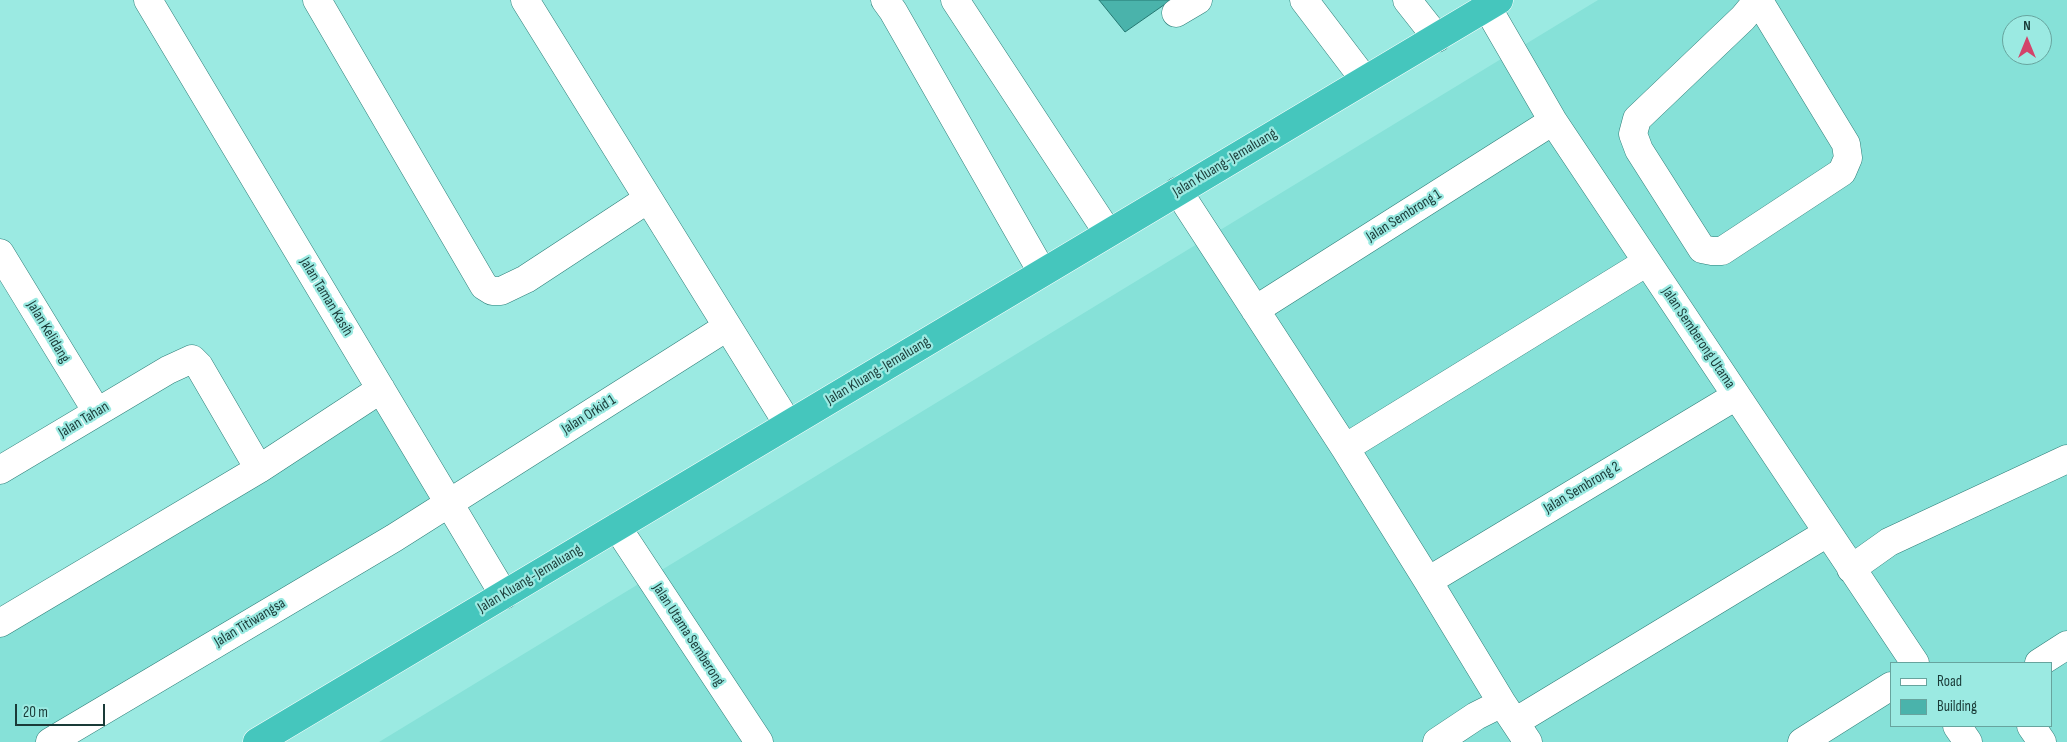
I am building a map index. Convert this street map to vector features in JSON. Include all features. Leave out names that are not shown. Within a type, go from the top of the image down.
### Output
[{"type":"highway","name":"Jalan Kluang-Jemaluang","points":[[257,742],[1364,79],[1493,4]]},
{"type":"street","name":"Jalan Taman Kasih","points":[[148,0],[504,595]]},
{"type":"street","points":[[317,0],[484,286],[492,291],[501,291],[526,279],[648,199]]},
{"type":"street","points":[[525,0],[788,424]]},
{"type":"street","points":[[885,0],[898,19],[1042,272]]},
{"type":"street","points":[[955,0],[1108,233]]},
{"type":"street","points":[[1304,0],[1364,79]]},
{"type":"street","points":[[1408,0],[1437,38]]},
{"type":"street","points":[[1758,1],[1846,144],[1848,158],[1842,172],[1722,251],[1712,252],[1702,249],[1639,150],[1633,134],[1637,119],[1758,1]]},
{"type":"street","name":"Jalan Semberong Utama","points":[[1493,4],[1554,121],[1914,662]]},
{"type":"street","name":"Jalan Sembrong 1","points":[[1255,310],[1554,121]]},
{"type":"street","points":[[1178,191],[1345,448],[1515,722]]},
{"type":"street","name":"Jalan Kelidang","points":[[0,252],[96,412]]},
{"type":"street","points":[[1345,448],[1647,262]]},
{"type":"street","name":"Jalan Orkid 1","points":[[450,503],[727,327]]},
{"type":"street","name":"Jalan Tahan","points":[[0,470],[168,370],[189,360],[195,360],[259,469]]},
{"type":"street","points":[[0,623],[259,469],[381,389]]},
{"type":"street","name":"Jalan Sembrong 2","points":[[1428,580],[1736,396]]},
{"type":"street","points":[[1851,569],[1888,542],[2067,459]]},
{"type":"street","name":"Jalan Titiwangsa","points":[[50,742],[450,503]]},
{"type":"street","name":"Jalan Utama Semberong","points":[[617,527],[759,742]]},
{"type":"street","points":[[1437,742],[1476,716],[1515,722],[1827,533]]},
{"type":"street","points":[[2041,662],[2067,645]]},
{"type":"street","points":[[1802,742],[1890,687]]},
{"type":"street","points":[[1958,727],[1968,742]]},
{"type":"street","points":[[2032,727],[2042,742]]},
{"type":"shaded area","points":[[1598,0],[2067,0],[2067,742],[379,742]]},
{"type":"shaded area","points":[[387,375],[464,508],[69,742],[0,742],[0,615]]},
{"type":"building","points":[[1099,0],[1171,0],[1125,32]]}]
